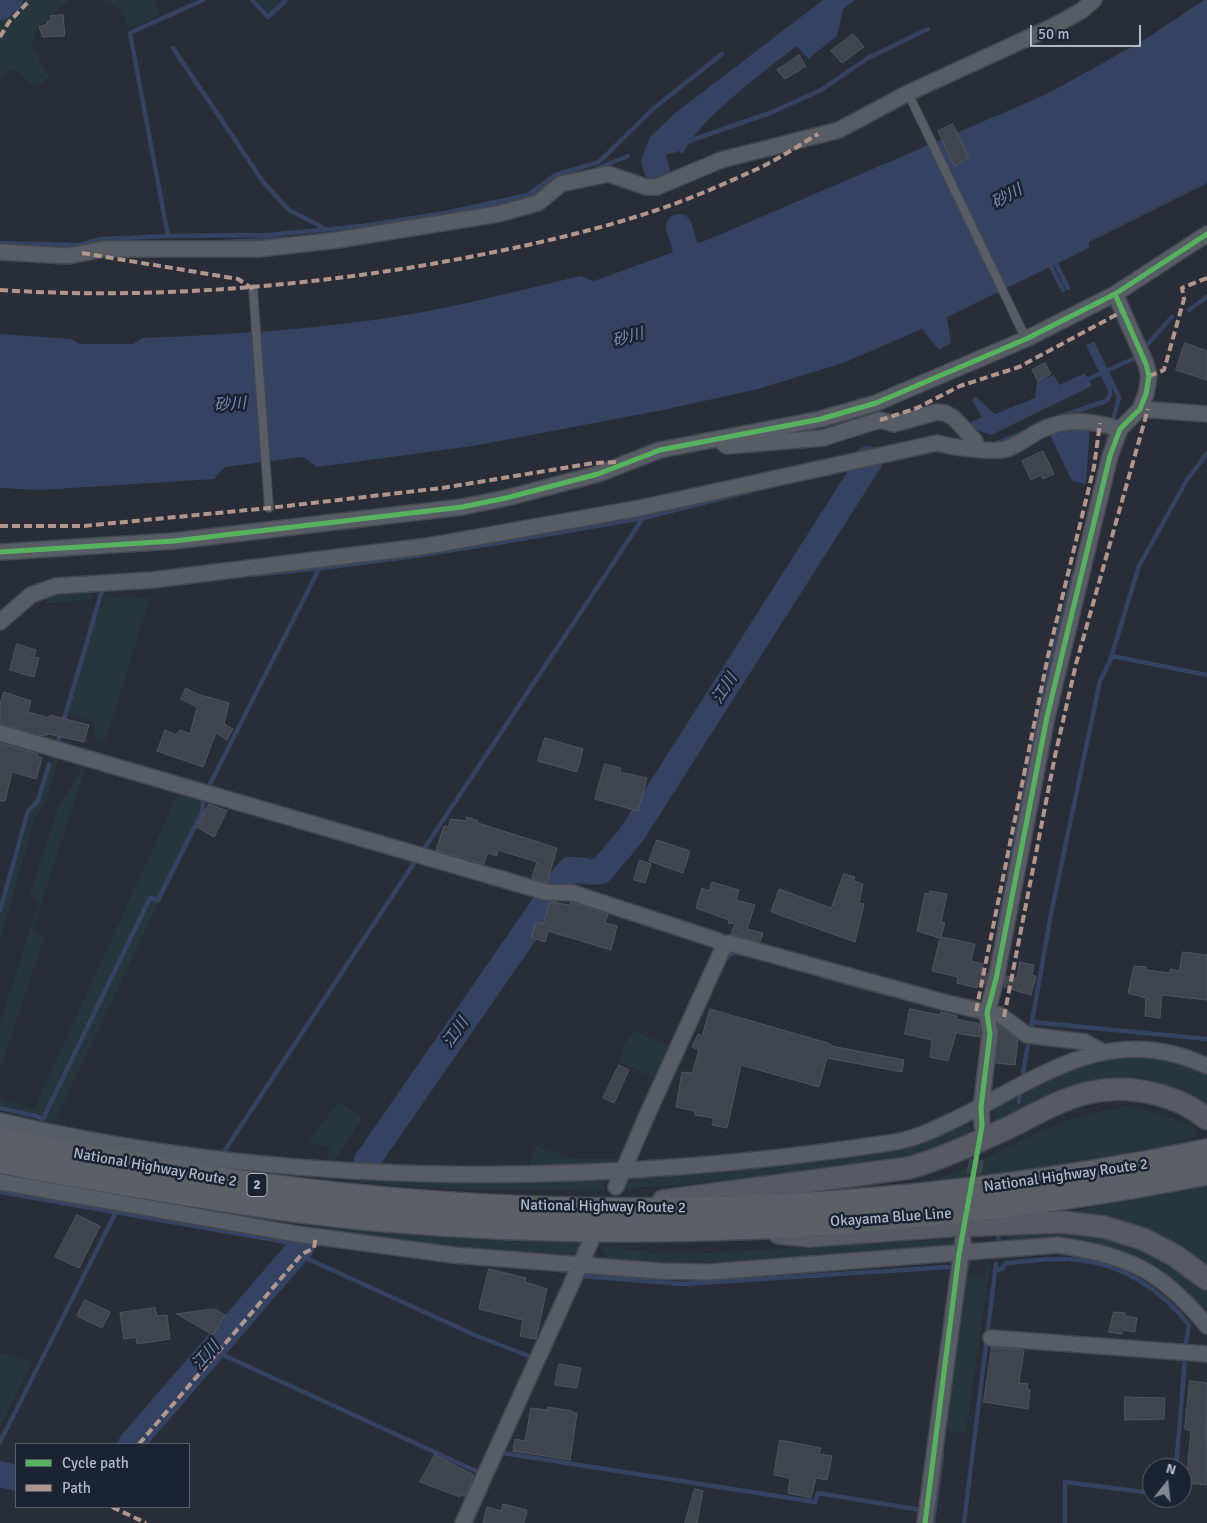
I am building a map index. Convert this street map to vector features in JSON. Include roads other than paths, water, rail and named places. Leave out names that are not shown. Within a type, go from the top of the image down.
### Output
[{"type":"highway","name":"National Highway Route 2","points":[[0,1140],[240,1183],[312,1192],[473,1205],[593,1210],[824,1203],[932,1194],[1134,1167],[1207,1152]]},
{"type":"highway","name":"National Highway Route 2","points":[[0,1160],[237,1202],[384,1219],[472,1226],[572,1229],[714,1228],[825,1223],[936,1214],[1047,1200],[1207,1172]]},
{"type":"main road","points":[[593,1210],[909,1168],[937,1160],[1052,1106],[1092,1092],[1133,1089],[1178,1101],[1207,1119]]},
{"type":"main road","name":"Okayama Blue Line","points":[[714,1228],[809,1236],[950,1226],[1062,1222],[1104,1227],[1143,1240],[1174,1255],[1207,1279]]},
{"type":"street","points":[[0,252],[68,256],[104,249],[259,249],[338,240],[498,214],[538,203],[561,184],[608,174],[646,186],[657,187],[721,160],[839,130],[911,100],[1052,27],[1081,11],[1094,0]]},
{"type":"street","points":[[0,552],[174,541],[462,507],[506,498],[598,474],[660,450],[821,419],[876,403],[1026,339],[1115,294],[1207,234]]},
{"type":"street","points":[[982,1126],[981,1107],[990,1034],[987,1013],[996,979],[1046,717],[1110,456],[1114,427],[1140,409],[1146,394],[1149,376],[1146,364],[1115,294]]},
{"type":"street","points":[[1140,409],[1207,414]]},
{"type":"street","points":[[716,439],[727,446],[823,438],[880,420],[894,424],[937,412],[945,413],[954,418],[975,441],[976,448]]},
{"type":"street","points":[[0,622],[31,595],[56,586],[152,580],[427,546],[640,508],[937,443],[960,449],[1006,449],[1047,426],[1067,421],[1092,422],[1114,427]]},
{"type":"street","points":[[0,733],[546,892],[573,893],[719,941],[724,946]]},
{"type":"street","points":[[616,1187],[724,946],[728,943],[1004,1017],[1030,1036],[1085,1042],[1103,1052]]},
{"type":"street","points":[[0,1121],[79,1138],[211,1159],[350,1178],[458,1174],[624,1172],[781,1157],[916,1138],[981,1107],[1053,1068],[1084,1055],[1138,1049],[1164,1052],[1203,1061]]},
{"type":"street","points":[[0,1182],[142,1208],[317,1231],[453,1255],[659,1271],[709,1272],[961,1247],[1058,1245],[1099,1251],[1135,1263],[1162,1280],[1187,1302],[1207,1326]]},
{"type":"street","points":[[463,1523],[591,1241]]},
{"type":"street","points":[[925,1523],[961,1247]]},
{"type":"street","points":[[992,1338],[1207,1354]]},
{"type":"lane","points":[[911,100],[1026,339]]},
{"type":"lane","points":[[253,289],[269,508]]},
{"type":"water","points":[[823,0],[855,0],[843,9],[837,36],[808,59],[797,46],[785,55],[717,111],[691,141],[684,153],[681,154],[680,151],[666,155],[671,174],[649,180],[644,173],[641,161],[650,137],[674,114]]},
{"type":"water","name":"砂川","points":[[1204,0],[1207,0],[1207,183],[1089,242],[1089,248],[947,317],[951,343],[939,350],[922,329],[843,363],[758,389],[663,410],[473,446],[317,467],[303,457],[225,467],[214,479],[40,490],[0,488],[0,334],[71,339],[80,344],[133,344],[142,338],[274,331],[373,320],[450,307],[580,276],[594,281],[712,238],[1047,94],[1144,40]]},
{"type":"water","points":[[1085,373],[1092,386],[991,435],[969,427],[970,423],[982,417],[972,400],[976,397],[995,414],[1035,398],[1037,381],[1054,375],[1059,385]]},
{"type":"water","points":[[1090,427],[1086,484],[1072,481],[1049,433],[1054,430]]},
{"type":"waterway","points":[[0,7],[10,0]]},
{"type":"waterway","points":[[203,0],[130,33],[168,236],[268,235],[363,226],[445,213],[528,195],[555,175],[599,162],[654,108],[722,54]]},
{"type":"waterway","points":[[252,0],[268,17],[286,0]]},
{"type":"waterway","points":[[686,142],[770,113],[821,90],[868,58],[928,29]]},
{"type":"waterway","points":[[173,48],[264,183],[289,210],[322,227],[322,230]]},
{"type":"waterway","points":[[596,169],[628,156]]},
{"type":"waterway","points":[[527,199],[556,178],[562,177]]},
{"type":"waterway","points":[[468,212],[519,201]]},
{"type":"waterway","points":[[679,227],[696,284]]},
{"type":"waterway","points":[[0,243],[80,245],[101,239],[168,236]]},
{"type":"waterway","points":[[223,242],[280,239]]},
{"type":"waterway","points":[[1054,260],[1068,288]]},
{"type":"waterway","points":[[1049,263],[1063,290]]},
{"type":"waterway","points":[[1189,310],[1207,297]]},
{"type":"waterway","points":[[1084,381],[1135,358],[1172,317]]},
{"type":"waterway","points":[[1093,344],[1119,397],[1107,444]]},
{"type":"waterway","points":[[1059,417],[1106,401],[1110,395],[1110,389],[1089,346]]},
{"type":"waterway","points":[[997,443],[1025,432]]},
{"type":"waterway","points":[[1023,1073],[1051,914],[1100,681],[1110,661],[1139,566],[1187,480],[1207,453]]},
{"type":"waterway","name":"江川","points":[[557,885],[570,870],[601,871],[632,834],[869,462],[868,459]]},
{"type":"waterway","points":[[424,849],[643,518],[751,491]]},
{"type":"waterway","points":[[251,575],[350,565],[643,518]]},
{"type":"waterway","points":[[209,786],[319,569]]},
{"type":"waterway","points":[[999,927],[1045,683],[1074,573]]},
{"type":"waterway","points":[[63,723],[103,587]]},
{"type":"waterway","points":[[1112,656],[1207,675]]},
{"type":"waterway","points":[[57,743],[61,731]]},
{"type":"waterway","points":[[0,911],[28,811],[38,801],[49,764]]},
{"type":"waterway","points":[[0,1108],[43,1119],[150,898],[158,900],[202,812],[204,798]]},
{"type":"waterway","points":[[225,1150],[416,860]]},
{"type":"waterway","name":"江川","points":[[367,1161],[545,904]]},
{"type":"waterway","points":[[725,959],[734,952],[741,954]]},
{"type":"waterway","points":[[821,976],[890,995]]},
{"type":"waterway","points":[[1032,1022],[1207,1039]]},
{"type":"waterway","points":[[1019,1102],[1020,1093]]},
{"type":"waterway","points":[[0,1192],[286,1242],[300,1248]]},
{"type":"waterway","points":[[0,1442],[116,1212]]},
{"type":"waterway","points":[[998,1233],[999,1244]]},
{"type":"waterway","name":"江川","points":[[132,1443],[302,1246]]},
{"type":"waterway","points":[[295,1253],[477,1336],[534,1358]]},
{"type":"waterway","points":[[996,1270],[1002,1269],[1006,1263],[1070,1259],[1095,1263],[1126,1273],[1167,1301],[1189,1325],[1185,1348]]},
{"type":"waterway","points":[[964,1523],[996,1264]]},
{"type":"waterway","points":[[582,1276],[683,1284],[949,1267]]},
{"type":"waterway","points":[[221,1354],[478,1472]]},
{"type":"waterway","points":[[1177,1458],[1185,1358]]},
{"type":"waterway","points":[[503,1453],[815,1502],[818,1493],[921,1510]]},
{"type":"waterway","points":[[933,1523],[942,1455]]},
{"type":"waterway","points":[[471,1523],[500,1458]]},
{"type":"waterway","name":"江川","points":[[0,1474],[15,1478]]},
{"type":"waterway","points":[[1065,1523],[1065,1482],[1142,1492]]},
{"type":"tunnel","points":[[970,1197],[981,1133]]}]
